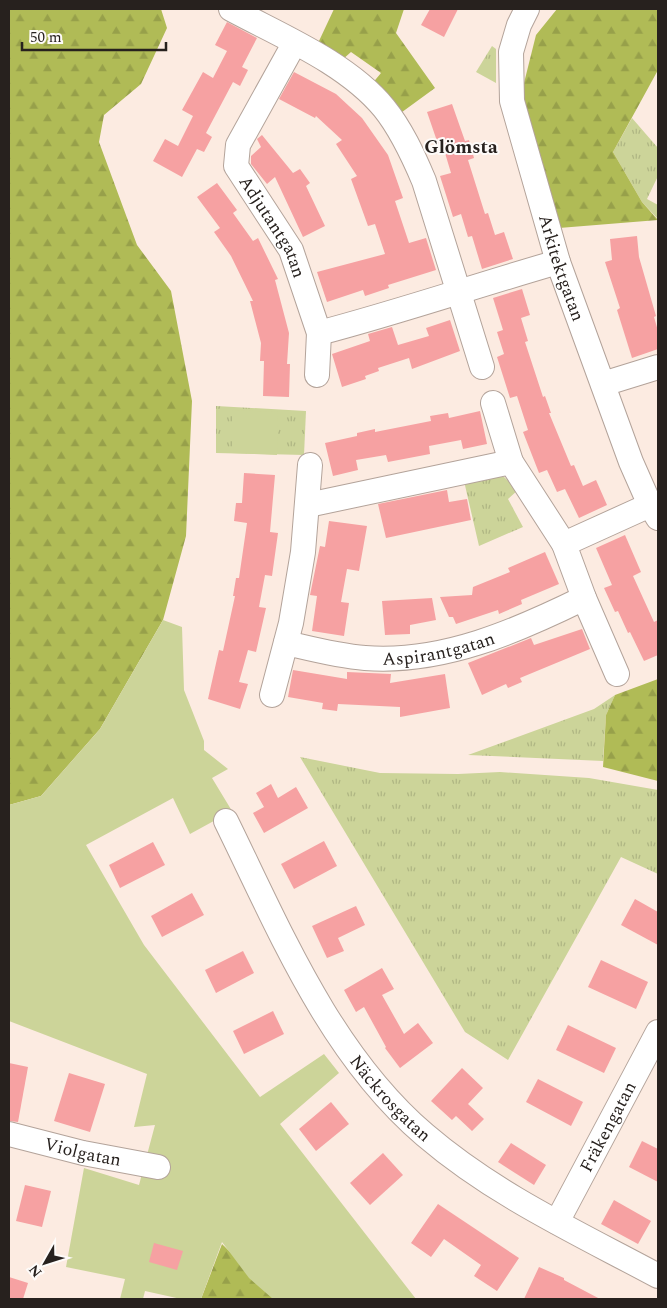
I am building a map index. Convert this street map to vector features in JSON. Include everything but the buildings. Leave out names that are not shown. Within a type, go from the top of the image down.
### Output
[{"type":"street","points":[[231,9],[318,55],[361,85],[383,107],[412,153],[424,181],[482,367]]},
{"type":"street","name":"Arkitektgatan","points":[[527,9],[519,25],[511,52],[512,101],[558,262],[603,384],[654,512]]},
{"type":"street","name":"Adjutantgatan","points":[[294,44],[238,145],[236,166],[291,250],[319,333],[316,375]]},
{"type":"street","points":[[319,333],[397,312],[458,291],[558,262]]},
{"type":"street","points":[[603,384],[658,367]]},
{"type":"street","points":[[493,403],[512,462],[564,544],[584,598],[618,674]]},
{"type":"street","points":[[308,505],[512,462]]},
{"type":"street","points":[[272,694],[286,643],[303,552],[310,465]]},
{"type":"street","points":[[564,544],[654,512]]},
{"type":"street","name":"Aspirantgatan","points":[[286,643],[334,654],[366,658],[406,658],[443,653],[548,616],[584,598]]},
{"type":"street","name":"Näckrosgatan","points":[[226,821],[315,996],[351,1053],[369,1076],[418,1128],[455,1160],[490,1185],[658,1276]]},
{"type":"street","name":"Fräkengatan","points":[[557,1222],[658,1032]]},
{"type":"street","name":"Violgatan","points":[[9,1134],[83,1153],[158,1167]]},
{"type":"green space","points":[[9,9],[161,9],[167,28],[141,84],[104,115],[99,142],[137,245],[171,291],[192,401],[186,536],[163,620],[100,729],[41,796],[9,805]]},
{"type":"green space","points":[[334,9],[404,9],[396,33],[435,88],[398,115],[371,85],[381,73],[351,52],[342,60],[319,41]]},
{"type":"green space","points":[[557,9],[658,9],[658,70],[613,152],[642,202],[658,220],[559,228],[520,99],[536,35]]},
{"type":"green space","points":[[492,46],[496,49],[496,83],[476,72]]},
{"type":"green space","points":[[632,118],[658,148],[658,176],[647,199],[658,205],[658,219],[642,202],[613,152]]},
{"type":"green space","points":[[216,406],[306,411],[304,455],[216,453]]},
{"type":"green space","points":[[232,410],[278,412],[277,455],[232,453]]},
{"type":"green space","points":[[493,476],[504,477],[518,490],[508,499],[523,527],[479,546],[464,481]]},
{"type":"green space","points":[[163,620],[182,627],[184,690],[204,741],[204,750],[228,769],[212,778],[232,811],[190,834],[173,798],[86,845],[144,945],[260,1097],[324,1054],[339,1073],[280,1124],[416,1299],[273,1299],[249,1278],[222,1242],[201,1299],[181,1299],[145,1291],[143,1299],[120,1299],[125,1279],[66,1267],[84,1168],[139,1185],[155,1125],[134,1127],[147,1074],[9,1021],[9,805],[41,796],[100,729]]},
{"type":"green space","points":[[658,679],[658,781],[603,767],[606,715],[615,695]]},
{"type":"green space","points":[[615,695],[606,715],[603,761],[468,755],[594,709]]},
{"type":"green space","points":[[300,757],[380,773],[458,774],[500,772],[589,778],[658,790],[658,874],[621,857],[508,1060],[465,1032]]},
{"type":"green space","points":[[222,1244],[278,1299],[201,1299]]},
{"type":"district","name":"Glömsta","points":[[461,147]]}]
